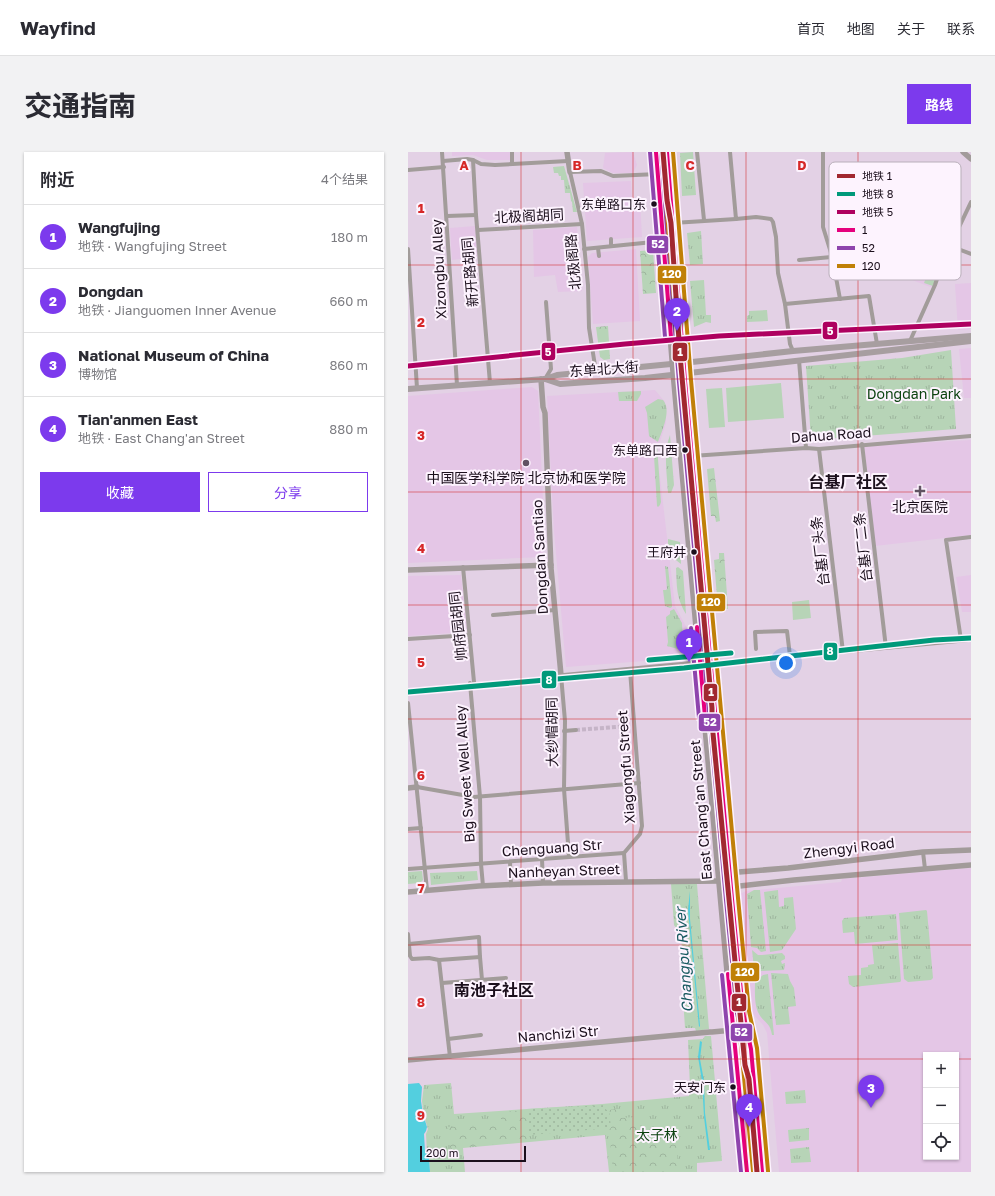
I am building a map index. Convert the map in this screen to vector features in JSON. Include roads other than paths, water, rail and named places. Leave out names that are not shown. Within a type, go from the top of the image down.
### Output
[{"type":"highway","name":"East Chang'an Street","points":[[656,152],[673,364],[733,1030],[748,1172]]},
{"type":"highway","name":"East Chang'an Street","points":[[667,152],[683,363],[729,874]]},
{"type":"highway","name":"East Chang'an Street","points":[[731,887],[742,1012],[751,1056],[762,1172]]},
{"type":"main road","name":"东单北大街","points":[[543,379],[557,375],[793,351],[971,336]]},
{"type":"main road","name":"东单北大街","points":[[543,379],[560,384],[674,375],[971,341]]},
{"type":"main road","points":[[408,389],[543,379]]},
{"type":"main road","name":"East Chang'an Street","points":[[729,874],[731,887]]},
{"type":"street","name":"Xizongbu Alley","points":[[442,152],[457,385]]},
{"type":"street","points":[[512,152],[512,164]]},
{"type":"street","name":"北极阁路","points":[[567,152],[582,224],[588,285],[589,328],[596,372]]},
{"type":"street","points":[[697,152],[704,220]]},
{"type":"street","points":[[730,152],[736,218]]},
{"type":"street","points":[[823,152],[823,227],[829,246]]},
{"type":"street","points":[[963,152],[971,159]]},
{"type":"street","points":[[443,161],[473,160],[481,164],[495,165],[568,161]]},
{"type":"street","name":"新开路胡同","points":[[473,160],[490,383]]},
{"type":"street","points":[[408,170],[444,167]]},
{"type":"street","points":[[570,172],[601,171],[613,176],[658,174]]},
{"type":"street","points":[[961,223],[971,202]]},
{"type":"street","points":[[447,216],[476,215]]},
{"type":"street","points":[[673,223],[736,218],[764,217],[771,219],[776,237],[778,273],[785,304],[790,344],[793,351]]},
{"type":"street","name":"北极阁胡同","points":[[478,230],[582,224]]},
{"type":"street","points":[[611,239],[611,246]]},
{"type":"street","points":[[584,249],[663,241]]},
{"type":"street","points":[[598,248],[599,256]]},
{"type":"street","points":[[408,249],[417,388]]},
{"type":"street","points":[[961,250],[971,254]]},
{"type":"street","points":[[799,260],[829,256]]},
{"type":"street","points":[[836,280],[840,299]]},
{"type":"street","points":[[910,341],[937,280]]},
{"type":"street","points":[[785,304],[869,296],[877,344]]},
{"type":"street","points":[[543,379],[551,369],[546,302]]},
{"type":"street","points":[[799,360],[806,448]]},
{"type":"street","name":"Dongdan Santiao","points":[[543,379],[546,407],[551,566],[561,674]]},
{"type":"street","name":"Dahua Road","points":[[692,456],[806,448],[819,449],[862,444],[971,436]]},
{"type":"street","name":"台基厂二条","points":[[862,444],[886,648]]},
{"type":"street","name":"台基厂头条","points":[[819,449],[843,652]]},
{"type":"street","points":[[961,640],[946,540],[971,537]]},
{"type":"street","points":[[408,570],[551,566]]},
{"type":"street","name":"帅府园胡同","points":[[463,569],[470,635],[472,683]]},
{"type":"street","points":[[493,616],[554,610]]},
{"type":"street","points":[[756,649],[755,632],[787,631],[790,656]]},
{"type":"street","points":[[408,639],[470,635]]},
{"type":"street","points":[[561,674],[700,662],[711,664],[971,639]]},
{"type":"street","points":[[561,674],[630,670],[700,662]]},
{"type":"street","name":"Xiagongfu Street","points":[[624,853],[641,831],[632,725],[630,670]]},
{"type":"street","name":"大纱帽胡同","points":[[561,674],[565,721],[564,789],[569,858]]},
{"type":"street","name":"Big Sweet Well Alley","points":[[472,683],[480,797],[481,864],[483,886]]},
{"type":"street","points":[[408,703],[427,890]]},
{"type":"street","points":[[564,731],[576,730]]},
{"type":"street","points":[[408,788],[417,787],[480,797],[638,783]]},
{"type":"street","points":[[408,829],[421,828]]},
{"type":"street","name":"Zhengyi Road","points":[[729,874],[923,852],[971,850]]},
{"type":"street","points":[[923,852],[925,869]]},
{"type":"street","points":[[624,853],[626,881]]},
{"type":"street","name":"Chenguang Str","points":[[408,869],[624,853]]},
{"type":"street","points":[[542,859],[543,883]]},
{"type":"street","points":[[510,862],[511,884]]},
{"type":"street","points":[[729,874],[720,881],[731,887],[794,880],[971,865]]},
{"type":"street","name":"Nanheyan Street","points":[[408,892],[511,884],[626,881],[720,881]]},
{"type":"street","points":[[408,934],[410,956],[412,959],[429,958],[439,960],[480,957]]},
{"type":"street","points":[[409,944],[479,937],[482,980]]},
{"type":"street","points":[[439,960],[450,1057]]},
{"type":"street","points":[[442,983],[506,978]]},
{"type":"street","points":[[733,1030],[748,1039]]},
{"type":"street","name":"Nanchizi Str","points":[[408,1060],[733,1030]]},
{"type":"street","points":[[448,1039],[481,1035]]},
{"type":"water","points":[[690,891],[690,919],[699,1027],[688,910]]},
{"type":"water","points":[[700,1041],[702,1042],[700,1059],[704,1081],[705,1113],[710,1150],[708,1150],[702,1081],[698,1057]]},
{"type":"water","points":[[419,1083],[422,1087],[421,1101],[427,1127],[424,1134],[425,1151],[429,1158],[430,1172],[408,1172],[408,1084]]},
{"type":"tunnel","points":[[576,730],[630,726]]},
{"type":"metro line","name":"1","points":[[663,152],[667,200],[671,223],[680,355],[712,708],[712,723],[745,1065],[749,1079],[757,1172]]},
{"type":"metro line","name":"5","points":[[408,366],[719,336],[971,324]]},
{"type":"metro line","name":"8","points":[[408,692],[684,668],[934,640],[971,638]]},
{"type":"metro line","name":"8","points":[[649,660],[731,653]]},
{"type":"place","name":"东单路口东","points":[[654,204]]},
{"type":"place","name":"Dongdan","points":[[677,331]]},
{"type":"place","name":"东单路口西","points":[[685,450]]},
{"type":"place","name":"中国医学科学院 北京协和医学院","points":[[526,463]]},
{"type":"place","name":"北京医院","points":[[920,491]]},
{"type":"place","name":"王府井","points":[[694,552]]},
{"type":"place","name":"Wangfujing","points":[[689,662]]},
{"type":"place","name":"天安门东","points":[[733,1087]]},
{"type":"place","name":"National Museum of China","points":[[871,1108]]},
{"type":"place","name":"Tian'anmen East","points":[[749,1127]]},
{"type":"district","name":"台基厂社区","points":[[848,482]]},
{"type":"district","name":"南池子社区","points":[[494,990]]},
{"type":"park label","name":"Dongdan Park","points":[[914,394]]},
{"type":"park label","name":"太子林","points":[[657,1135]]},
{"type":"water label","name":"Changpu River","points":[[684,960]]}]
